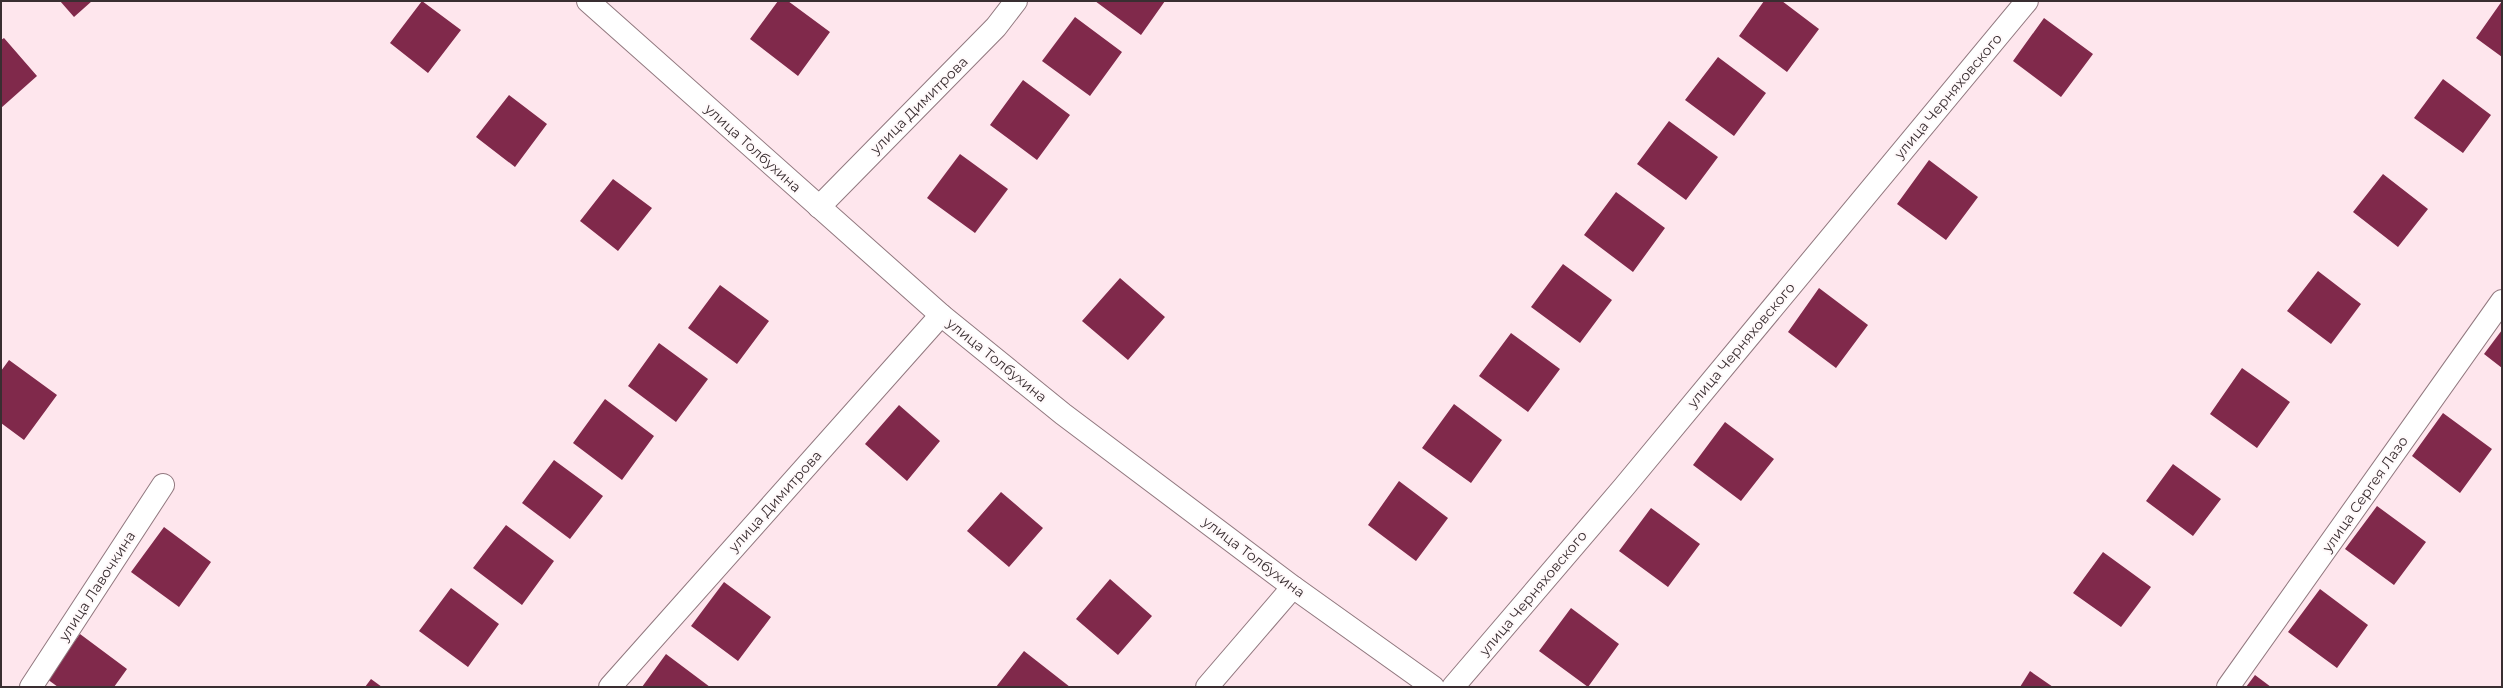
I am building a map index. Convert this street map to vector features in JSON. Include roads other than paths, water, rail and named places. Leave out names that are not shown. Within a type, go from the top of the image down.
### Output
[{"type":"street","name":"улица Толбухина","points":[[588,1],[941,315],[1063,414],[1293,587],[1433,687]]},
{"type":"street","name":"улица Димитрова","points":[[819,206],[996,28],[1016,1]]},
{"type":"street","name":"улица Черняховского","points":[[1453,687],[1629,480],[2027,1]]},
{"type":"street","name":"улица Сергея Лазо","points":[[2228,687],[2502,301]]},
{"type":"street","name":"улица Димитрова","points":[[610,687],[941,315]]},
{"type":"street","name":"улица Лавочкина","points":[[31,687],[163,485]]},
{"type":"street","points":[[1207,687],[1293,587]]}]
